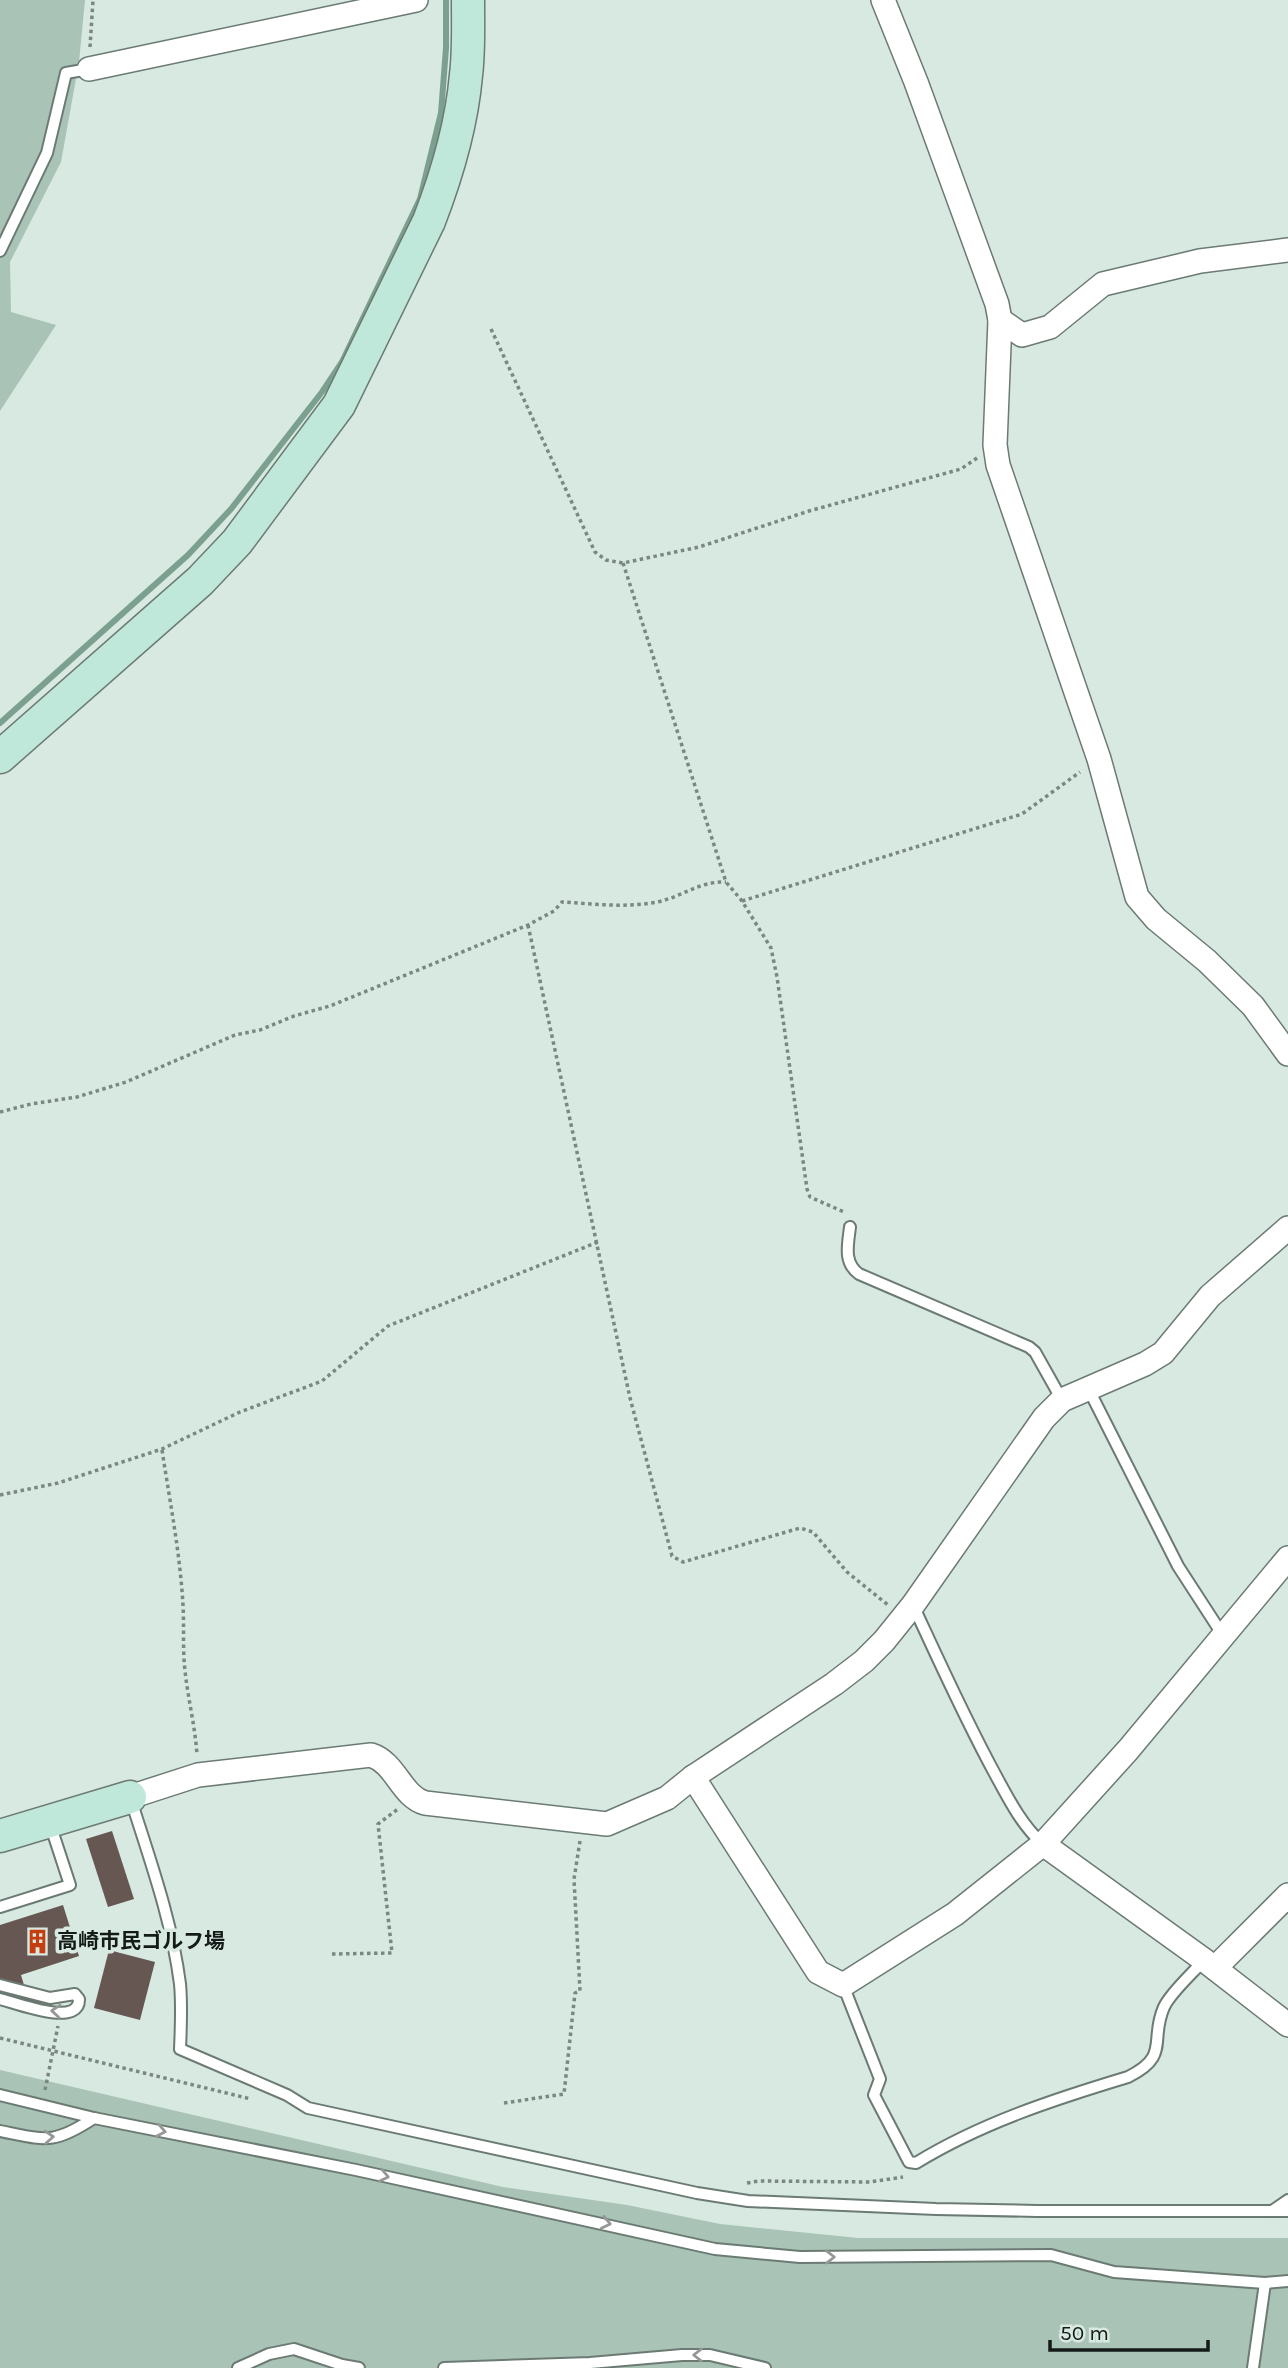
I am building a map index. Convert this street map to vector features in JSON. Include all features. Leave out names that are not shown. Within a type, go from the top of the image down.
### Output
[{"type":"street","points":[[89,69],[416,0]]},
{"type":"street","points":[[0,757],[200,581],[237,542],[339,405],[438,200],[457,126],[466,76],[468,0]]},
{"type":"street","points":[[883,0],[916,82],[997,304],[1000,320],[995,445],[1003,485],[1099,759],[1137,897],[1156,919],[1207,961],[1253,1006],[1288,1054]]},
{"type":"street","points":[[1000,320],[1022,335],[1050,327],[1103,284],[1200,261],[1288,250]]},
{"type":"street","points":[[0,1836],[198,1775],[371,1755],[386,1763],[412,1796],[425,1803],[607,1824],[667,1798],[693,1777],[834,1684],[864,1661],[908,1611],[1044,1418],[1062,1400],[1089,1390],[1163,1353],[1210,1296],[1288,1228]]},
{"type":"street","points":[[693,1777],[818,1972],[843,1985],[955,1914],[1043,1844],[1128,1750],[1288,1558]]},
{"type":"street","points":[[1043,1844],[1209,1964],[1288,2025]]},
{"type":"street","points":[[1209,1964],[1288,1895]]},
{"type":"lane","points":[[0,251],[47,153],[65,73],[89,69]]},
{"type":"lane","points":[[850,1227],[847,1254],[853,1270],[1029,1347],[1035,1352],[1062,1400]]},
{"type":"lane","points":[[1089,1390],[1178,1566],[1224,1637]]},
{"type":"lane","points":[[908,1611],[1010,1802],[1043,1844]]},
{"type":"lane","points":[[130,1797],[158,1883],[176,1958],[181,2013],[180,2049],[287,2095],[308,2108],[748,2201],[936,2209],[1288,2211]]},
{"type":"lane","points":[[0,1907],[69,1885],[49,1821]]},
{"type":"lane","points":[[843,1985],[880,2079],[874,2095],[909,2162],[916,2163],[945,2146],[1034,2107],[1140,2071],[1151,2062],[1155,2053],[1165,2006],[1209,1964]]},
{"type":"lane","points":[[0,1985],[50,1998],[75,1994],[79,2005],[76,2010],[61,2014],[0,1999]]},
{"type":"lane","points":[[0,2095],[94,2118],[370,2173],[715,2249],[800,2257],[1051,2256],[1114,2272],[1265,2283],[1288,2281]]},
{"type":"lane","points":[[0,2131],[45,2139],[59,2138],[94,2118]]},
{"type":"lane","points":[[1272,2211],[1288,2200]]},
{"type":"lane","points":[[1253,2368],[1265,2283]]},
{"type":"lane","points":[[238,2368],[269,2354],[294,2349],[359,2368]]},
{"type":"lane","points":[[444,2368],[590,2364],[660,2356],[710,2355],[765,2368]]},
{"type":"path","points":[[89,69],[93,0]]},
{"type":"path","points":[[491,329],[595,552],[606,560],[624,563],[699,548],[808,511],[961,469],[995,445]]},
{"type":"path","points":[[624,563],[726,882],[742,901],[771,948],[807,1189],[810,1197],[845,1212],[850,1227]]},
{"type":"path","points":[[742,901],[1021,814],[1099,759]]},
{"type":"path","points":[[0,1112],[76,1097],[126,1082],[235,1035],[260,1030],[330,1006],[528,925],[554,911],[562,902],[622,905],[658,902],[710,882],[726,882]]},
{"type":"path","points":[[528,925],[630,1398],[672,1556],[683,1562],[800,1528],[813,1532],[847,1572],[908,1611]]},
{"type":"path","points":[[0,1495],[58,1483],[162,1449],[240,1412],[322,1381],[388,1326],[598,1242]]},
{"type":"path","points":[[162,1449],[177,1543],[183,1606],[184,1659],[196,1734],[198,1775]]},
{"type":"path","points":[[332,1954],[392,1953],[378,1824],[412,1796]]},
{"type":"path","points":[[504,2103],[564,2094],[575,1993],[580,1991],[574,1879],[584,1821]]},
{"type":"path","points":[[46,2082],[61,2014]]},
{"type":"path","points":[[0,2038],[263,2102]]},
{"type":"path","points":[[716,2196],[725,2189],[759,2181],[870,2182],[900,2178],[907,2175],[916,2163]]},
{"type":"green space","points":[[0,0],[85,0],[79,62],[61,162],[10,262],[11,312],[56,325],[0,411]]},
{"type":"green space","points":[[0,2070],[503,2187],[627,2205],[720,2224],[858,2238],[1288,2238],[1288,2368],[0,2368]]},
{"type":"building","points":[[112,1831],[134,1899],[108,1907],[86,1839]]},
{"type":"building","name":"高崎市民ゴルフ場","points":[[63,1905],[79,1956],[21,1975],[24,1985],[44,1993],[38,2013],[0,2003],[0,1925]]},
{"type":"building","points":[[109,1950],[155,1962],[140,2020],[94,2008]]},
{"type":"waterway","points":[[0,723],[188,555],[231,509],[322,392],[342,362],[420,199],[441,113],[446,48],[446,0]]},
{"type":"place","name":"高崎市民ゴルフ場","points":[[37,1941]]}]
